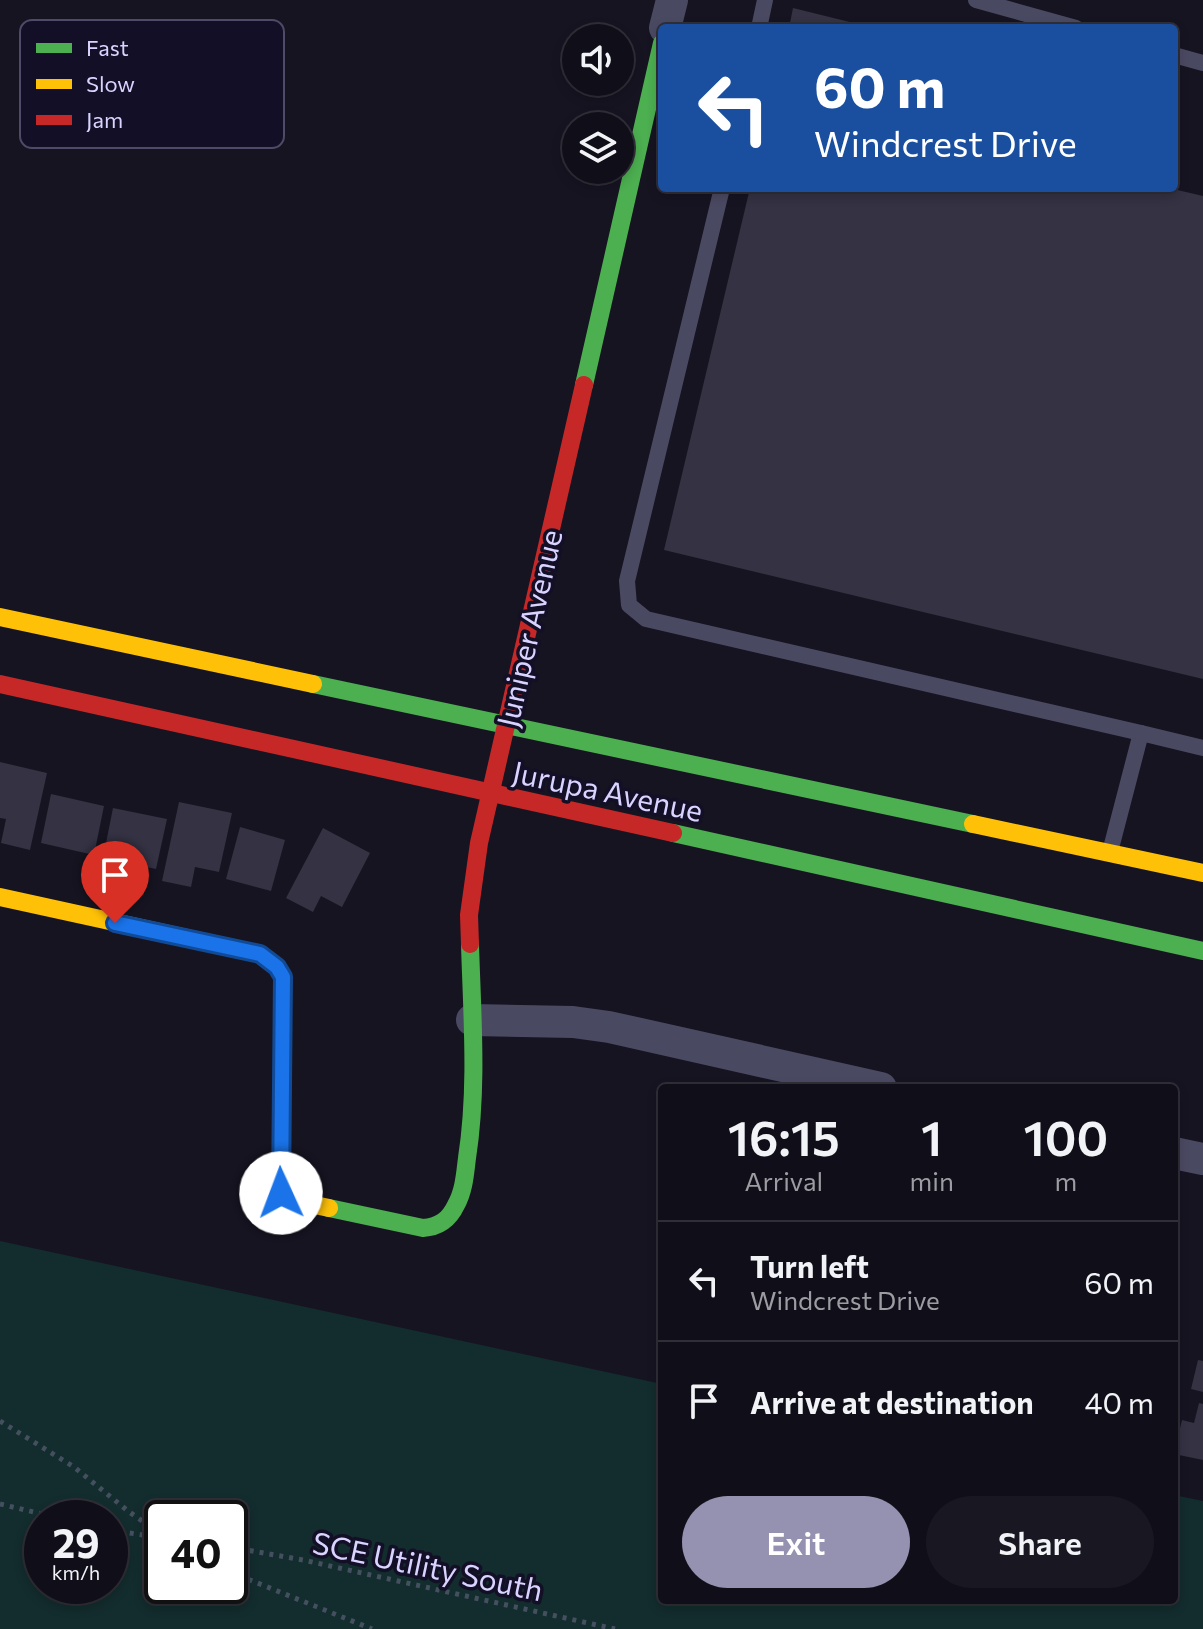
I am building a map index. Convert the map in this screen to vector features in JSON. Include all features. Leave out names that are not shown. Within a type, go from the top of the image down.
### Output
[{"type":"main road","name":"Juniper Avenue","points":[[0,897],[260,954],[277,967],[283,977],[281,1193],[287,1199],[423,1228],[435,1227],[448,1218],[462,1191],[471,1134],[474,1089],[469,915],[475,863],[658,60]]},
{"type":"main road","name":"Jurupa Avenue","points":[[0,617],[1203,873]]},
{"type":"main road","name":"Jurupa Avenue","points":[[0,684],[1203,951]]},
{"type":"street","points":[[666,24],[672,0]]},
{"type":"street","points":[[472,1020],[558,1021],[609,1027],[820,1081],[846,1084]]},
{"type":"street","points":[[1178,1154],[1203,1159]]},
{"type":"lane","points":[[760,24],[765,0]]},
{"type":"lane","points":[[976,0],[1062,24]]},
{"type":"lane","points":[[1178,56],[1203,63]]},
{"type":"lane","points":[[721,192],[627,581],[629,605],[646,619],[1203,748]]},
{"type":"lane","points":[[1109,853],[1141,733]]},
{"type":"path","points":[[0,1421],[74,1467],[144,1523]]},
{"type":"path","points":[[0,1504],[24,1510]]},
{"type":"path","name":"SCE Utility South","points":[[248,1550],[615,1629]]},
{"type":"path","points":[[248,1579],[372,1629]]},
{"type":"green space","points":[[0,1241],[658,1383],[658,1604],[1178,1604],[1178,1496],[1203,1501],[1203,1629],[0,1629]]},
{"type":"building","points":[[793,8],[858,24],[790,24]]},
{"type":"building","points":[[1178,190],[1203,196],[1203,679],[664,550],[749,192]]},
{"type":"building","points":[[0,762],[47,773],[30,850],[1,843],[6,819],[0,818]]},
{"type":"building","points":[[51,794],[104,806],[94,855],[41,843]]},
{"type":"building","points":[[179,802],[232,813],[219,872],[195,867],[191,887],[162,881]]},
{"type":"building","points":[[113,808],[167,819],[156,869],[103,858]]},
{"type":"building","points":[[240,827],[285,840],[271,891],[226,879]]},
{"type":"building","points":[[323,828],[370,853],[342,907],[321,896],[313,912],[286,898]]},
{"type":"building","points":[[1198,1360],[1203,1361],[1203,1392],[1191,1389]]},
{"type":"building","points":[[1199,1403],[1203,1404],[1203,1460],[1178,1455],[1182,1420],[1194,1423]]},
{"type":"traffic: fast","points":[[584,385],[658,61]]},
{"type":"traffic: fast","points":[[313,684],[973,824]]},
{"type":"traffic: fast","points":[[673,833],[1203,951]]},
{"type":"traffic: fast","points":[[329,1208],[423,1228],[443,1222],[453,1210],[464,1182],[472,1105],[470,944]]},
{"type":"traffic: slow","points":[[0,617],[313,684]]},
{"type":"traffic: slow","points":[[973,824],[1203,873]]},
{"type":"traffic: slow","points":[[0,897],[260,954],[277,967],[283,977],[281,1193],[287,1199],[329,1208]]},
{"type":"traffic: jam","points":[[470,944],[469,915],[479,843],[584,385]]},
{"type":"traffic: jam","points":[[0,684],[673,833]]},
{"type":"route","points":[[115,923],[260,954],[277,967],[283,977],[284,1017],[281,1193]]}]
